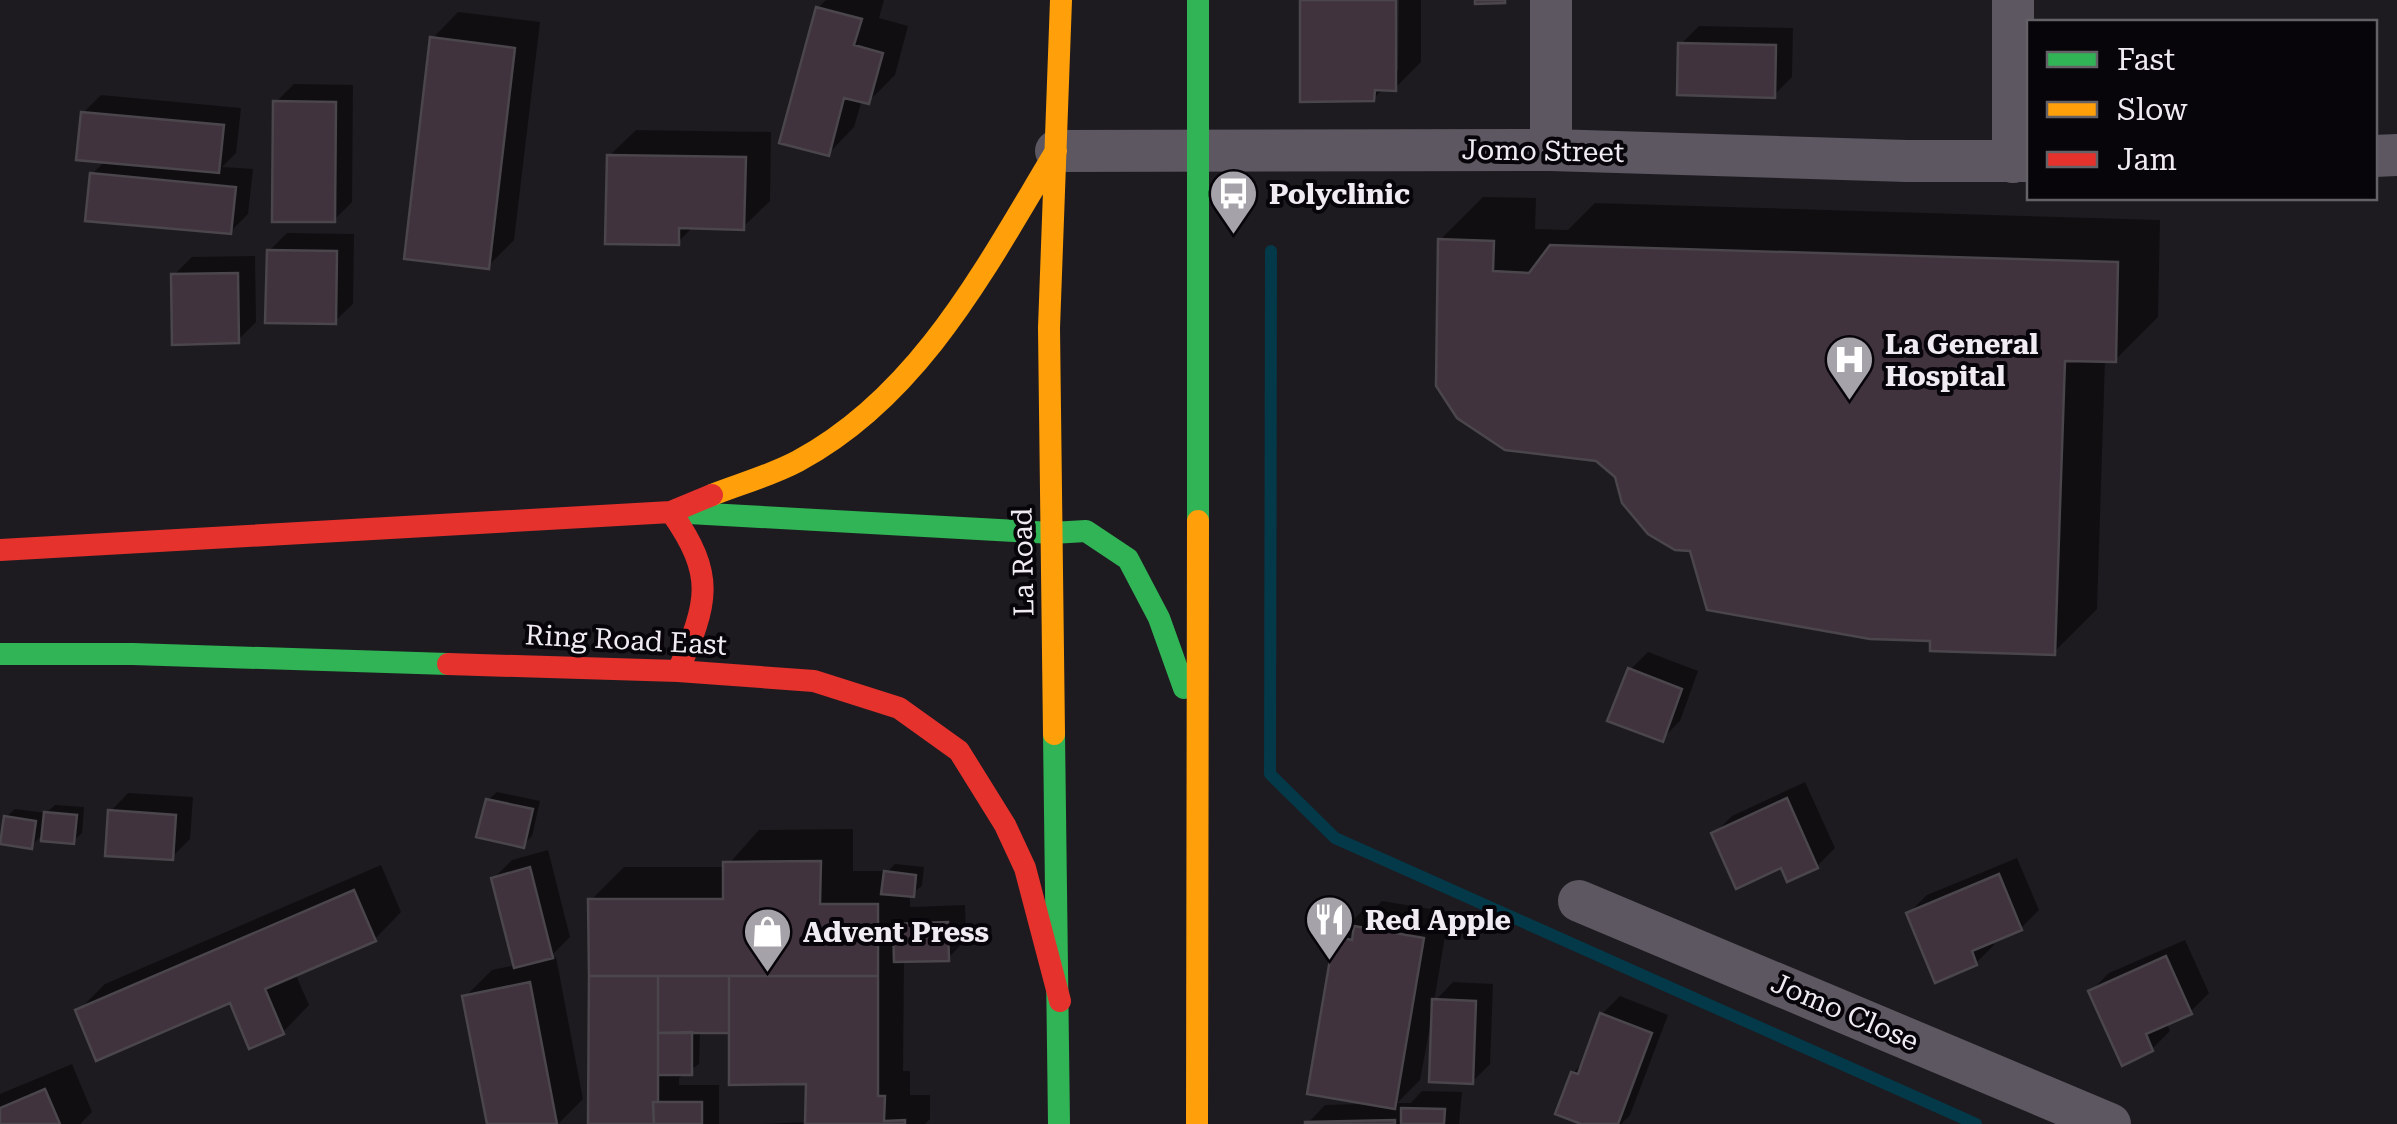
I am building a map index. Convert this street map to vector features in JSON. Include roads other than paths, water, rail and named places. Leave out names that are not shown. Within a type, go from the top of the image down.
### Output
[{"type":"main road","name":"La Road","points":[[1059,1124],[1049,328],[1061,0]]},
{"type":"main road","points":[[1197,1124],[1198,0]]},
{"type":"main road","points":[[671,512],[798,461],[868,414],[921,359],[971,291],[1056,151]]},
{"type":"main road","points":[[671,512],[701,558],[706,588],[698,629],[678,670]]},
{"type":"main road","points":[[0,550],[671,512],[1052,533],[1086,531],[1128,560],[1159,618],[1198,726]]},
{"type":"main road","name":"Ring Road East","points":[[0,654],[133,654],[678,670],[814,682],[899,708],[960,751],[1006,825],[1024,868],[1060,1001]]},
{"type":"street","points":[[1551,0],[1551,150]]},
{"type":"street","points":[[2012,0],[2021,161]]},
{"type":"street","name":"Jomo Street","points":[[1056,151],[1551,150],[2021,161]]},
{"type":"street","name":"Jomo Close","points":[[1579,900],[2110,1124]]},
{"type":"waterway","points":[[1271,251],[1270,774],[1335,838],[1976,1124]]},
{"type":"place","name":"Polyclinic","points":[[1234,236]]},
{"type":"place","name":"La General Hospital","points":[[1850,402]]},
{"type":"place","name":"Red Apple","points":[[1330,962]]},
{"type":"place","name":"Advent Press","points":[[768,974]]}]
